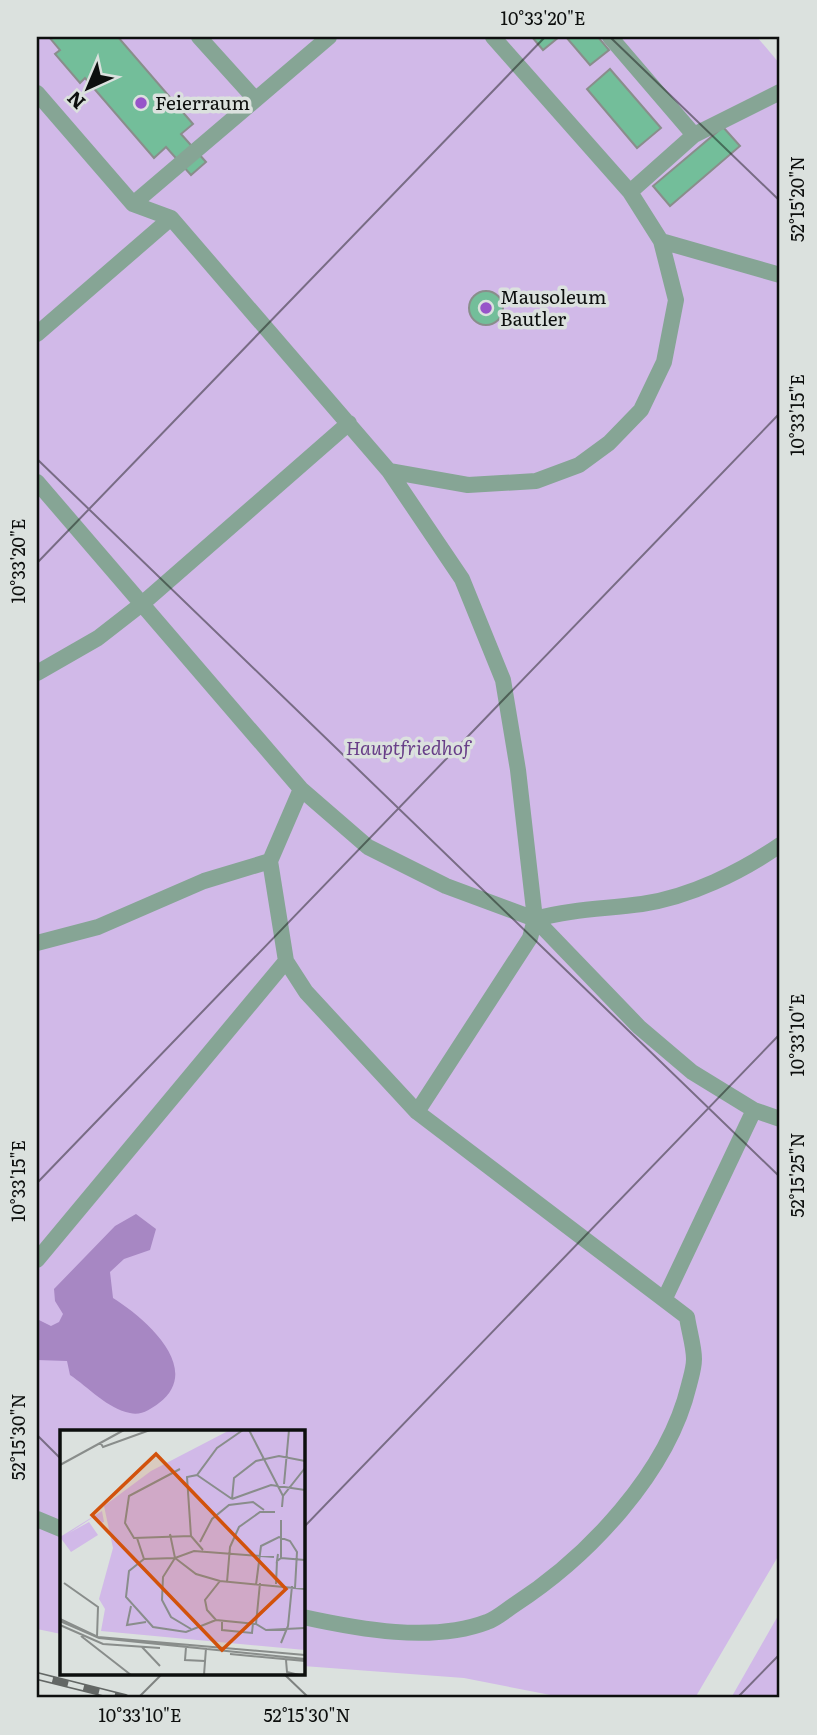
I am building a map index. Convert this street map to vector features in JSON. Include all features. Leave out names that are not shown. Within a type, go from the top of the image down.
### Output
[{"type":"lane","points":[[199,37],[256,99]]},
{"type":"lane","points":[[133,204],[329,37]]},
{"type":"lane","points":[[389,471],[468,485],[536,481],[579,465],[609,443],[641,410],[664,362],[676,300],[661,241],[630,192],[493,37]]},
{"type":"lane","points":[[610,37],[694,135]]},
{"type":"lane","points":[[630,192],[694,135],[780,92]]},
{"type":"lane","points":[[37,93],[133,204],[172,218],[389,471],[462,579],[503,680],[518,770],[535,919],[530,937],[417,1112]]},
{"type":"lane","points":[[37,334],[172,218]]},
{"type":"lane","points":[[661,241],[780,275]]},
{"type":"lane","points":[[37,673],[98,638],[143,603],[349,424]]},
{"type":"lane","points":[[37,482],[301,789],[368,847],[446,886],[535,919],[639,1027],[692,1072],[754,1110],[780,1119]]},
{"type":"lane","points":[[301,789],[270,861],[286,961],[306,992],[417,1112],[687,1317],[694,1361],[684,1406],[668,1444],[647,1477],[573,1560],[528,1596],[488,1622],[445,1631],[392,1630],[304,1617]]},
{"type":"lane","points":[[535,919],[572,909],[644,903],[747,867],[780,845]]},
{"type":"lane","points":[[37,943],[97,927],[204,881],[270,861]]},
{"type":"lane","points":[[37,1260],[286,961]]},
{"type":"lane","points":[[665,1298],[754,1110]]},
{"type":"lane","points":[[37,1519],[60,1529]]},
{"type":"green space","name":"Hauptfriedhof","points":[[37,37],[757,37],[780,64],[780,1553],[695,1698],[566,1698],[464,1678],[304,1666],[304,1430],[60,1430],[60,1634],[37,1629]]},
{"type":"green space","points":[[779,1614],[780,1698],[731,1698]]},
{"type":"shaded area","points":[[136,1214],[156,1229],[150,1250],[124,1259],[110,1272],[113,1298],[139,1317],[164,1344],[172,1359],[175,1374],[171,1389],[159,1403],[134,1414],[106,1402],[70,1375],[67,1361],[37,1360],[37,1319],[51,1326],[59,1322],[63,1314],[55,1301],[54,1289],[115,1226]]},
{"type":"building","name":"Feierraum","points":[[49,37],[118,37],[193,124],[181,134],[206,162],[191,175],[166,147],[154,158],[85,78],[80,83],[55,54],[60,50]]},
{"type":"building","points":[[532,37],[559,37],[543,50]]},
{"type":"building","points":[[566,37],[598,37],[609,50],[590,65]]},
{"type":"building","points":[[610,69],[661,128],[637,148],[587,89]]},
{"type":"building","points":[[723,127],[740,146],[670,206],[653,186]]},
{"type":"building","name":"Mausoleum Bautler","points":[[486,291],[498,296],[503,308],[498,320],[486,325],[474,320],[469,308],[474,296]]},
{"type":"railway","points":[[37,1676],[125,1698]]},
{"type":"place","name":"Feierraum","points":[[141,103]]},
{"type":"place","name":"Mausoleum Bautler","points":[[486,308]]}]
